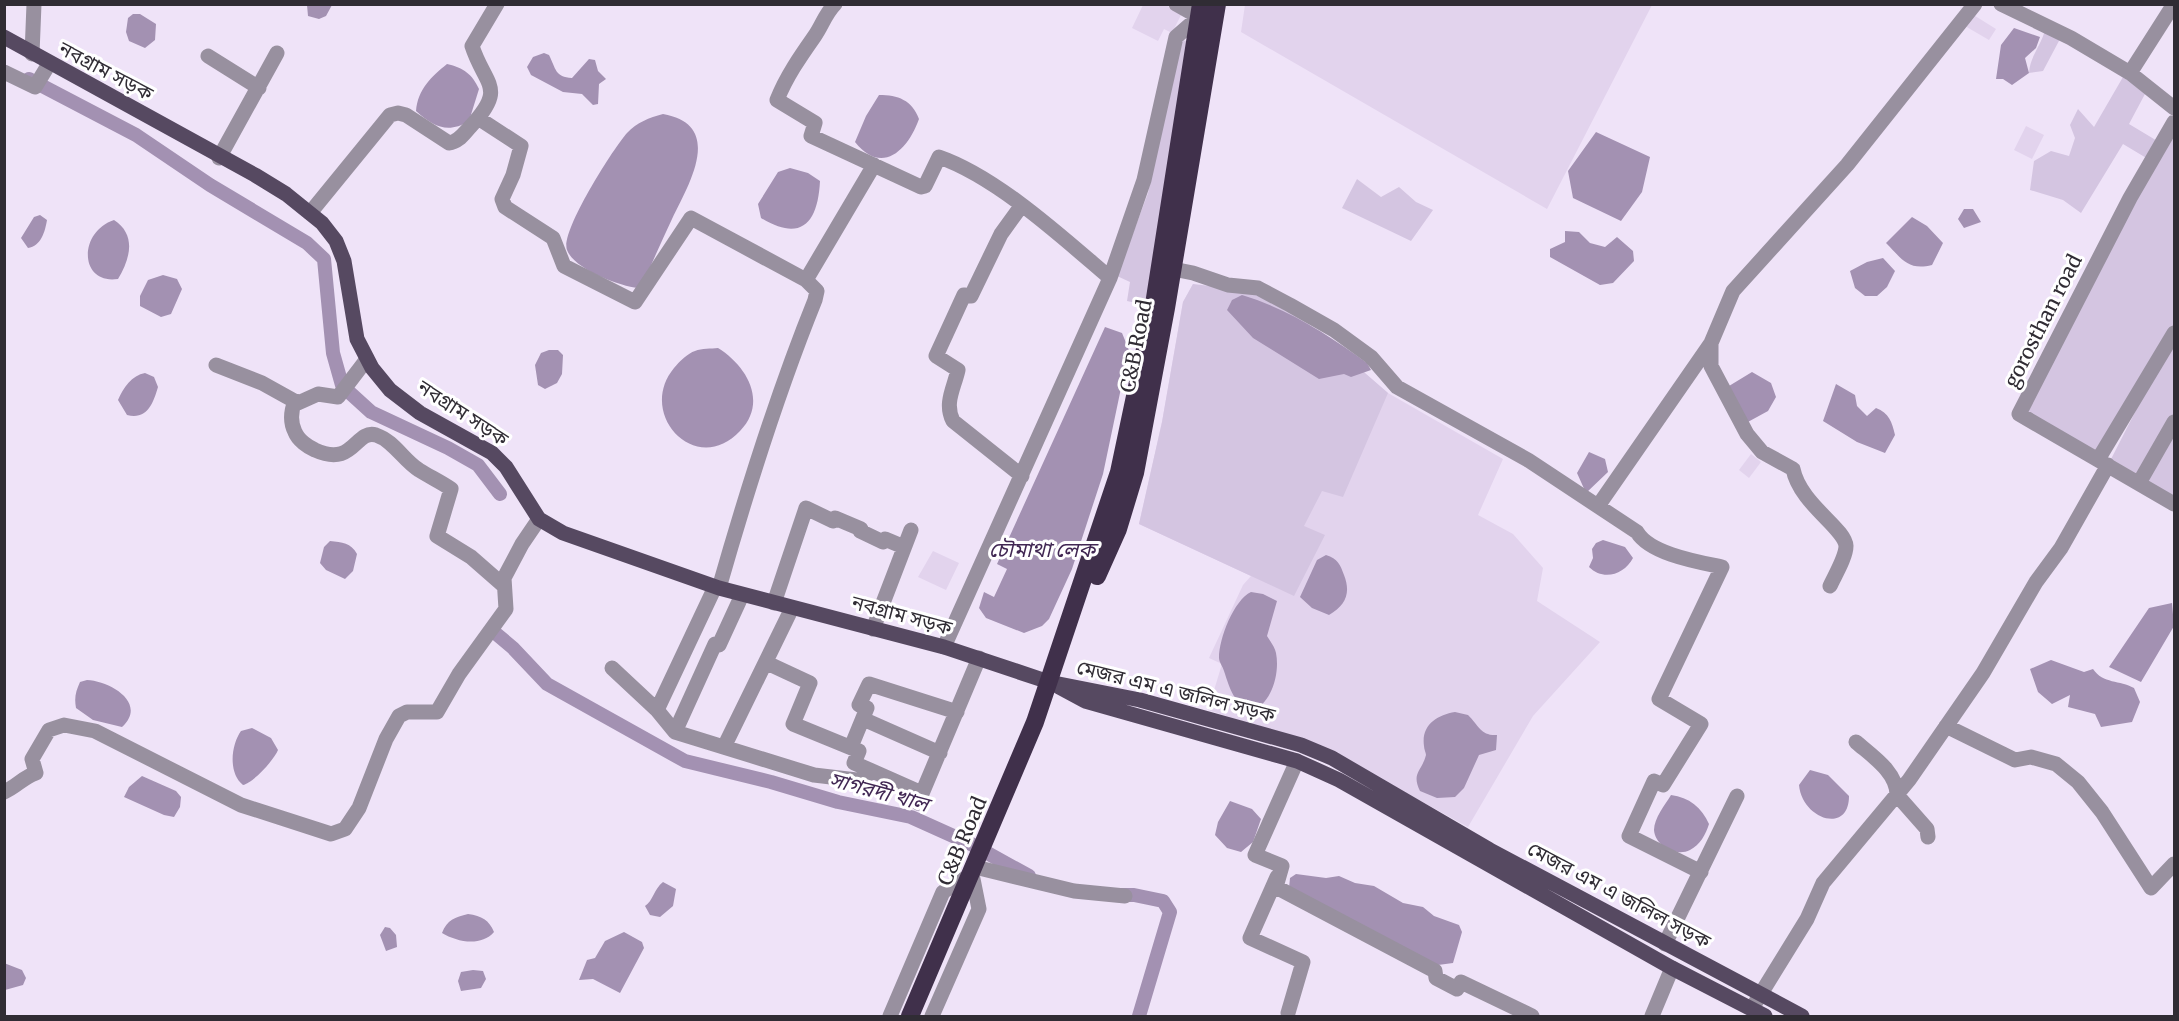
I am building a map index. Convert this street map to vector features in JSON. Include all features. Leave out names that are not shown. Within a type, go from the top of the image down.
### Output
[{"type":"highway","name":"C&B Road","points":[[1049,681],[1118,529],[1134,473],[1173,269],[1217,4]]},
{"type":"highway","name":"C&B Road","points":[[910,1017],[993,826],[1049,681],[1119,472],[1153,311],[1200,11]]},
{"type":"main road","name":"নবগ্রাম সড়ক","points":[[4,37],[219,158],[263,180],[322,223],[336,241],[344,261],[357,339],[367,359],[390,390],[420,413],[492,453],[506,467],[539,519],[593,545],[717,588],[944,647],[1049,681]]},
{"type":"main road","name":"মেজর এম এ জলিল সড়ক","points":[[1049,681],[1085,701],[1297,761],[1339,780],[1672,968],[1758,1013]]},
{"type":"main road","name":"মেজর এম এ জলিল সড়ক","points":[[1049,681],[1140,700],[1301,745],[1332,758],[1422,813],[1802,1017]]},
{"type":"street","points":[[32,54],[34,4]]},
{"type":"street","points":[[310,213],[390,115],[398,113],[406,116],[449,143],[460,138],[478,118],[491,98],[490,83],[472,46],[497,4]]},
{"type":"street","points":[[835,4],[826,12],[816,35],[797,61],[777,100],[815,123],[811,136],[923,187],[941,158],[964,168],[1022,205],[1110,278]]},
{"type":"street","points":[[944,647],[1110,278],[1144,180],[1176,37],[1200,11],[1176,4]]},
{"type":"street","points":[[1598,506],[1711,343],[1733,291],[1847,165],[1974,4]]},
{"type":"street","points":[[2001,4],[2071,38],[2130,73],[2175,108]]},
{"type":"street","points":[[2130,73],[2174,4]]},
{"type":"street","points":[[219,158],[277,53]]},
{"type":"street","points":[[208,56],[259,88]]},
{"type":"street","points":[[4,72],[35,87],[50,64]]},
{"type":"street","points":[[478,118],[521,146],[513,175],[502,199],[505,207],[553,238],[564,266],[636,302],[692,218],[806,280],[817,291],[816,300],[787,370],[757,455],[717,588],[657,710]]},
{"type":"street","name":"gorosthan road","points":[[2175,122],[2130,198],[2019,414],[2175,504]]},
{"type":"street","points":[[806,280],[874,165]]},
{"type":"street","points":[[1022,205],[1001,234],[971,296],[964,295],[936,356],[958,370],[948,401],[952,421],[1022,476]]},
{"type":"street","points":[[1173,269],[1228,285],[1258,288],[1266,292],[1334,330],[1371,357],[1397,387],[1528,460],[1652,544],[1686,560],[1722,567],[1659,699],[1701,724],[1663,785],[1654,781],[1629,836],[1701,872]]},
{"type":"street","points":[[1758,1013],[1761,994],[1807,919],[1823,883],[1897,795],[1983,672],[2036,582],[2061,548],[2103,462],[2175,333]]},
{"type":"street","points":[[1711,343],[1711,366],[1747,434],[1762,452],[1794,469],[1796,483],[1806,498],[1844,536],[1846,548],[1830,586]]},
{"type":"street","points":[[216,365],[262,383],[298,403],[318,394],[338,397],[367,359]]},
{"type":"street","points":[[295,401],[291,424],[297,436],[311,448],[335,456],[344,454],[366,435],[375,435],[388,442],[419,470],[452,489],[437,536],[471,557],[503,585]]},
{"type":"street","points":[[2139,483],[2175,422]]},
{"type":"street","points":[[774,603],[806,508],[833,521],[835,518],[861,529],[860,531],[884,542],[886,540],[904,548]]},
{"type":"street","points":[[4,792],[20,785],[29,775],[36,773],[32,759],[37,749],[49,730],[64,725],[95,731],[241,805],[300,826],[331,834],[345,829],[359,808],[386,739],[399,716],[407,712],[437,712],[459,674],[506,609],[504,578],[522,544],[539,519]]},
{"type":"street","points":[[873,629],[911,530]]},
{"type":"street","points":[[675,732],[715,644],[719,645],[742,595]]},
{"type":"street","points":[[724,747],[792,608]]},
{"type":"street","points":[[767,663],[810,683],[793,724],[859,751],[854,763],[920,798],[979,658]]},
{"type":"street","points":[[612,668],[657,710],[675,732],[814,775],[865,781]]},
{"type":"street","points":[[851,747],[867,708],[859,705],[869,684],[957,712]]},
{"type":"street","points":[[863,719],[939,753]]},
{"type":"street","points":[[1946,726],[2015,760],[2031,757],[2056,764],[2078,782],[2102,812],[2151,888],[2175,864]]},
{"type":"street","points":[[1856,742],[1888,771],[1897,785],[1897,795],[1927,829],[1928,837]]},
{"type":"street","points":[[1282,866],[1255,855],[1297,761]]},
{"type":"street","points":[[1665,944],[1737,796]]},
{"type":"street","points":[[976,866],[1074,891],[1125,896]]},
{"type":"street","points":[[890,1017],[943,892],[976,866]]},
{"type":"street","points":[[932,1017],[979,909],[976,866]]},
{"type":"street","points":[[1282,866],[1250,938],[1303,962],[1288,1013]]},
{"type":"street","points":[[1282,866],[1276,887],[1292,898],[1435,971],[1436,978],[1457,989],[1461,982],[1532,1017]]},
{"type":"street","points":[[1652,1017],[1672,968]]},
{"type":"shaded area","points":[[1245,4],[1652,5],[1547,209],[1241,32]]},
{"type":"shaded area","points":[[1143,5],[1165,5],[1182,13],[1172,33],[1164,29],[1158,41],[1132,28]]},
{"type":"shaded area","points":[[1972,14],[1996,29],[1989,40],[1965,26]]},
{"type":"shaded area","points":[[2045,30],[2060,39],[2043,71],[2029,73],[2031,61]]},
{"type":"shaded area","points":[[1180,40],[1197,42],[1150,306],[1127,301],[1130,282],[1117,276],[1148,193]]},
{"type":"shaded area","points":[[2123,77],[2145,94],[2129,124],[2159,142],[2148,159],[2123,144],[2081,213],[2063,200],[2030,190],[2034,161],[2051,151],[2069,156],[2075,138],[2070,125],[2078,109],[2094,127]]},
{"type":"shaded area","points":[[2174,122],[2174,333],[2099,458],[2019,414]]},
{"type":"shaded area","points":[[2026,126],[2044,135],[2032,159],[2014,150]]},
{"type":"shaded area","points":[[1357,179],[1381,197],[1399,187],[1416,202],[1433,210],[1411,241],[1342,208]]},
{"type":"shaded area","points":[[1193,284],[1339,351],[1388,393],[1503,459],[1478,515],[1513,534],[1543,568],[1537,601],[1600,642],[1533,716],[1468,827],[1324,748],[1208,710],[1222,664],[1209,658],[1243,585],[1251,576],[1139,524],[1162,422],[1183,302]]},
{"type":"shaded area","points":[[1193,284],[1244,290],[1289,307],[1388,393],[1343,497],[1322,491],[1304,526],[1325,535],[1294,596],[1139,524],[1162,422],[1183,302]]},
{"type":"shaded area","points":[[2174,336],[2174,504],[2108,465]]},
{"type":"shaded area","points":[[1751,454],[1761,462],[1749,478],[1739,470]]},
{"type":"shaded area","points":[[933,551],[959,563],[946,590],[918,577]]},
{"type":"water","points":[[307,4],[332,5],[326,16],[319,19],[308,16]]},
{"type":"water","points":[[133,14],[140,14],[156,24],[155,40],[145,48],[129,41],[126,32],[128,18]]},
{"type":"water","points":[[2014,28],[2040,37],[2036,48],[2025,58],[2029,73],[2012,85],[2003,79],[1996,79],[2001,45]]},
{"type":"water","points":[[544,53],[549,55],[559,74],[572,78],[589,59],[595,60],[598,71],[606,79],[599,84],[598,104],[593,105],[582,94],[563,92],[531,75],[527,67],[533,57]]},
{"type":"water","points":[[447,64],[467,72],[479,89],[469,121],[448,128],[435,125],[416,111],[422,90]]},
{"type":"water","points":[[879,95],[904,100],[912,107],[919,119],[901,149],[884,158],[865,152],[855,142],[866,116]]},
{"type":"water","points":[[663,114],[682,120],[693,130],[698,143],[697,158],[686,189],[643,283],[638,288],[609,280],[578,264],[567,250],[567,240],[579,209],[620,142],[639,123]]},
{"type":"water","points":[[1596,132],[1650,157],[1642,192],[1621,221],[1573,198],[1568,171]]},
{"type":"water","points":[[790,168],[808,173],[820,181],[816,208],[811,217],[797,228],[787,229],[761,218],[758,204],[778,172]]},
{"type":"water","points":[[1964,209],[1973,209],[1981,222],[1964,228],[1958,219]]},
{"type":"water","points":[[40,215],[47,220],[44,234],[36,244],[28,248],[21,238],[34,217]]},
{"type":"water","points":[[1912,217],[1927,226],[1943,243],[1932,265],[1911,265],[1901,259],[1886,243]]},
{"type":"water","points":[[114,220],[121,226],[129,240],[128,255],[118,279],[105,279],[96,274],[90,266],[89,246],[94,235],[102,226]]},
{"type":"water","points":[[1565,231],[1579,232],[1590,243],[1605,247],[1617,237],[1633,251],[1634,261],[1613,283],[1600,285],[1550,257],[1550,249],[1565,242]]},
{"type":"water","points":[[1883,258],[1895,271],[1887,287],[1877,296],[1865,296],[1855,288],[1850,271],[1867,262]]},
{"type":"water","points":[[163,275],[177,279],[182,289],[171,314],[161,317],[140,306],[140,296],[148,280]]},
{"type":"water","points":[[1242,295],[1308,324],[1367,363],[1371,370],[1351,377],[1344,374],[1319,379],[1253,338],[1227,310],[1232,300]]},
{"type":"water","name":"চৌমাথা লেক","points":[[1105,327],[1122,333],[1129,350],[1103,474],[1072,569],[1049,619],[1042,626],[1024,633],[986,618],[979,608],[984,592],[994,597],[1007,569],[997,564]]},
{"type":"water","points":[[718,348],[738,364],[745,375],[753,397],[752,408],[748,420],[740,431],[723,444],[706,447],[690,444],[676,434],[667,421],[662,404],[664,386],[674,368],[689,354],[701,349]]},
{"type":"water","points":[[558,350],[563,355],[562,374],[557,383],[545,389],[538,385],[535,365],[541,353]]},
{"type":"water","points":[[1752,372],[1771,383],[1776,397],[1768,411],[1746,423],[1729,386]]},
{"type":"water","points":[[145,373],[154,377],[158,387],[154,399],[144,413],[134,416],[127,415],[118,400],[128,383],[136,376]]},
{"type":"water","points":[[1836,384],[1855,395],[1857,406],[1867,416],[1876,408],[1889,418],[1895,435],[1885,453],[1857,442],[1823,421]]},
{"type":"water","points":[[1589,452],[1605,459],[1608,472],[1586,493],[1577,473]]},
{"type":"water","points":[[1603,540],[1625,547],[1633,558],[1624,569],[1607,575],[1589,567],[1593,558],[1592,549],[1596,543]]},
{"type":"water","points":[[330,541],[346,544],[352,547],[357,554],[353,571],[345,579],[326,570],[320,563],[324,547]]},
{"type":"water","points":[[1326,555],[1340,565],[1347,587],[1343,603],[1329,615],[1312,608],[1300,597],[1317,560]]},
{"type":"water","points":[[1251,592],[1263,594],[1277,601],[1267,636],[1274,646],[1277,669],[1270,694],[1260,707],[1253,711],[1241,705],[1234,696],[1219,658],[1222,640],[1233,611]]},
{"type":"water","points":[[2172,603],[2174,626],[2141,682],[2109,667],[2149,608]]},
{"type":"water","points":[[2051,660],[2084,672],[2093,669],[2102,677],[2134,688],[2140,702],[2132,722],[2101,727],[2095,714],[2068,707],[2070,695],[2052,704],[2038,692],[2030,669]]},
{"type":"water","points":[[87,680],[106,684],[123,695],[131,710],[129,718],[122,727],[93,720],[76,708],[76,691],[80,682]]},
{"type":"water","points":[[1455,712],[1468,715],[1487,734],[1497,735],[1496,750],[1479,755],[1464,788],[1455,797],[1437,798],[1420,791],[1417,780],[1426,755],[1425,732],[1436,719]]},
{"type":"water","points":[[252,728],[271,738],[278,750],[263,770],[243,785],[235,773],[233,751],[241,731]]},
{"type":"water","points":[[1810,770],[1828,775],[1849,796],[1847,808],[1842,816],[1834,819],[1825,818],[1808,807],[1799,785]]},
{"type":"water","points":[[142,776],[176,791],[181,797],[180,807],[174,817],[164,815],[124,797],[129,787]]},
{"type":"water","points":[[1671,795],[1684,798],[1694,804],[1709,824],[1700,842],[1694,848],[1684,852],[1667,849],[1655,836],[1656,821]]},
{"type":"water","points":[[1230,801],[1252,809],[1261,819],[1253,842],[1241,852],[1227,848],[1215,835],[1218,822]]},
{"type":"water","points":[[1296,874],[1326,878],[1339,876],[1355,883],[1374,886],[1403,903],[1423,907],[1434,916],[1459,925],[1462,932],[1453,963],[1438,965],[1289,888],[1290,878]]},
{"type":"water","points":[[663,882],[676,889],[673,906],[660,917],[650,915],[645,906]]},
{"type":"water","points":[[468,914],[484,919],[494,932],[482,940],[469,942],[442,933],[452,920]]},
{"type":"water","points":[[385,927],[390,928],[396,935],[397,947],[386,951],[380,935]]},
{"type":"water","points":[[624,932],[642,942],[644,948],[620,993],[593,979],[579,980],[587,960],[595,958],[605,941]]},
{"type":"water","points":[[4,963],[22,970],[26,978],[23,985],[5,990]]},
{"type":"water","points":[[483,971],[486,979],[481,988],[461,991],[458,981],[461,972]]},
{"type":"waterway","points":[[29,79],[136,135],[210,185],[307,243],[324,259],[333,353],[342,385]]},
{"type":"waterway","points":[[349,392],[371,412],[448,448],[478,465],[500,494]]},
{"type":"waterway","name":"সাগরদী খাল","points":[[494,632],[513,648],[547,684],[685,761],[771,782],[838,802],[911,817],[971,844],[1029,876]]},
{"type":"waterway","name":"সাগরদী খাল","points":[[1114,895],[1134,895],[1163,901],[1170,912],[1139,1016]]}]
